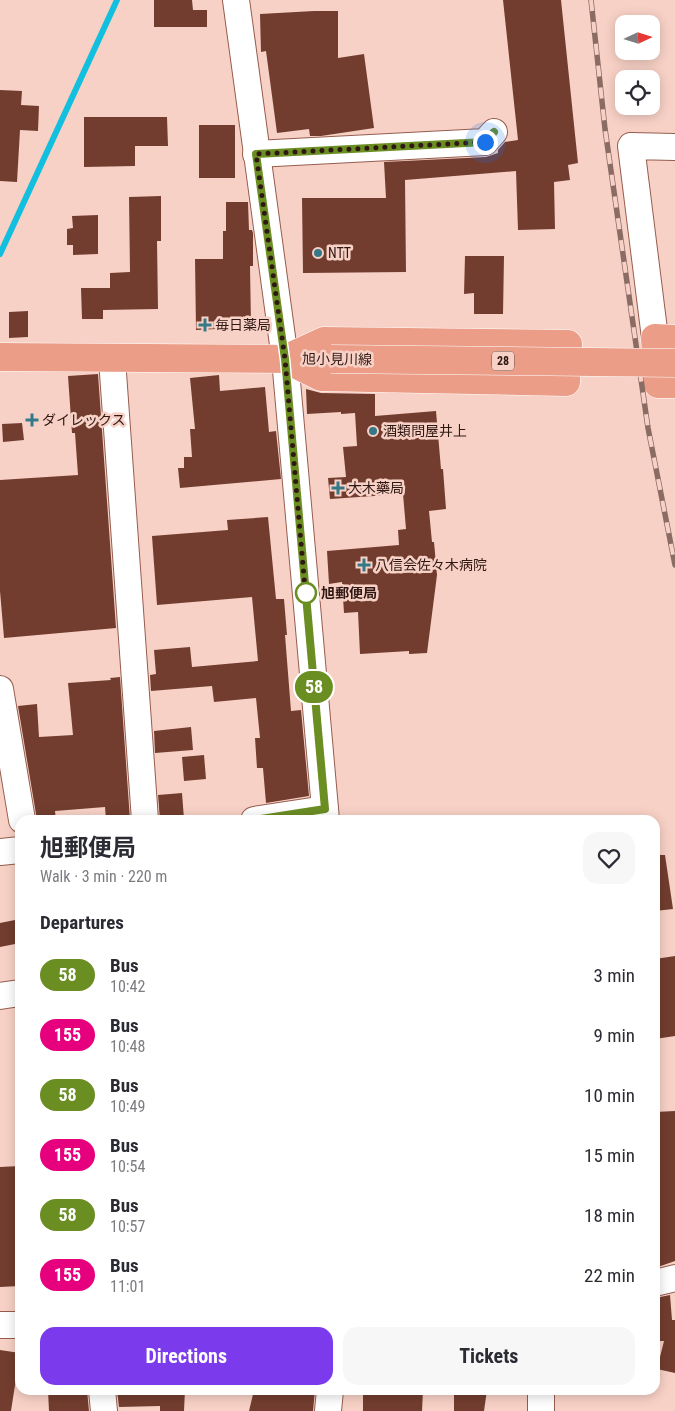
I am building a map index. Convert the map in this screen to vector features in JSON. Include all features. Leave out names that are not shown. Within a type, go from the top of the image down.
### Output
[{"type":"main road","points":[[665,338],[658,384],[675,384]]},
{"type":"main road","points":[[324,341],[568,344],[566,382],[321,377],[285,359],[324,341]]},
{"type":"main road","name":"旭小見川線","points":[[0,356],[675,363]]},
{"type":"street","points":[[236,0],[285,359],[326,815]]},
{"type":"street","points":[[256,154],[485,142],[494,132]]},
{"type":"street","points":[[665,338],[630,146],[675,147]]},
{"type":"street","points":[[112,358],[145,815]]},
{"type":"street","points":[[0,689],[21,815]]},
{"type":"street","points":[[0,852],[15,850]]},
{"type":"street","points":[[0,996],[15,994]]},
{"type":"street","points":[[660,1282],[675,1278]]},
{"type":"street","points":[[0,1325],[15,1325]]},
{"type":"street","points":[[102,1395],[104,1411]]},
{"type":"street","points":[[328,1411],[330,1395]]},
{"type":"street","points":[[541,1395],[541,1411]]},
{"type":"building","points":[[154,0],[192,0],[193,10],[207,10],[207,27],[154,27]]},
{"type":"building","points":[[503,0],[561,0],[578,163],[568,165],[570,180],[554,182],[555,229],[518,230],[516,171],[405,180],[406,272],[303,273],[302,198],[386,198],[384,162],[486,157],[498,153],[498,150],[505,142],[518,140]]},
{"type":"building","points":[[338,11],[338,58],[364,54],[374,128],[321,136],[310,136],[309,129],[277,133],[266,51],[261,52],[260,14]]},
{"type":"building","points":[[0,90],[22,91],[21,105],[39,106],[38,131],[20,130],[17,182],[0,181]]},
{"type":"building","points":[[84,117],[167,117],[168,146],[135,146],[135,166],[84,167]]},
{"type":"building","points":[[199,125],[235,125],[235,178],[199,178]]},
{"type":"building","points":[[161,196],[161,241],[157,241],[158,309],[103,310],[103,319],[82,319],[81,288],[110,288],[110,273],[130,272],[129,197]]},
{"type":"building","points":[[226,202],[248,202],[249,230],[252,230],[253,233],[253,266],[250,266],[251,325],[217,325],[217,329],[196,330],[195,259],[223,259],[223,231],[226,231]]},
{"type":"building","points":[[98,215],[98,254],[73,255],[73,245],[67,245],[67,229],[73,228],[72,216]]},
{"type":"building","points":[[465,256],[504,256],[503,314],[474,314],[474,293],[464,294]]},
{"type":"building","points":[[28,311],[28,337],[9,338],[9,312]]},
{"type":"building","points":[[98,374],[116,628],[4,638],[0,591],[0,480],[78,475],[75,433],[72,433],[68,376]]},
{"type":"building","points":[[219,375],[220,391],[265,387],[269,432],[276,431],[281,479],[180,488],[178,468],[184,468],[184,457],[192,457],[190,429],[195,429],[190,378]]},
{"type":"building","points":[[306,389],[321,393],[375,394],[375,416],[436,411],[446,509],[429,511],[437,575],[427,653],[409,654],[409,651],[360,654],[358,612],[344,613],[342,582],[329,584],[327,551],[399,545],[398,530],[406,529],[403,494],[330,499],[328,478],[346,477],[343,447],[357,446],[355,413],[307,414]]},
{"type":"building","points":[[22,423],[24,440],[3,442],[2,424]]},
{"type":"building","points":[[268,517],[276,599],[284,599],[291,711],[301,710],[309,796],[266,803],[263,768],[257,768],[255,738],[260,738],[256,698],[214,702],[212,686],[151,691],[150,675],[156,674],[154,650],[190,647],[192,667],[258,661],[252,597],[157,605],[152,536],[228,530],[227,520]]},
{"type":"building","points":[[120,677],[130,815],[106,815],[105,807],[55,811],[55,815],[36,815],[18,706],[37,704],[39,737],[73,735],[68,683],[111,680],[110,678]]},
{"type":"building","points":[[191,727],[193,750],[155,753],[154,731]]},
{"type":"building","points":[[204,755],[206,779],[184,781],[182,757]]},
{"type":"building","points":[[182,793],[184,815],[160,815],[158,795]]},
{"type":"building","points":[[660,855],[665,855],[673,909],[660,910]]},
{"type":"building","points":[[15,920],[15,944],[0,947],[0,923]]},
{"type":"building","points":[[675,956],[675,1036],[660,1038],[660,958]]},
{"type":"building","points":[[675,1111],[675,1261],[660,1266],[660,1112]]},
{"type":"building","points":[[15,1166],[15,1286],[0,1287],[0,1167]]},
{"type":"building","points":[[670,1295],[672,1320],[675,1320],[675,1373],[660,1370],[660,1357],[664,1341],[660,1341],[660,1297]]},
{"type":"building","points":[[0,1350],[15,1352],[15,1385],[11,1411],[0,1411]]},
{"type":"building","points":[[48,1395],[87,1395],[89,1411],[49,1411]]},
{"type":"building","points":[[118,1395],[185,1395],[184,1411],[160,1411],[160,1406],[119,1407]]},
{"type":"building","points":[[253,1395],[315,1395],[313,1411],[249,1411]]},
{"type":"building","points":[[363,1395],[423,1395],[422,1411],[363,1411]]},
{"type":"building","points":[[454,1395],[486,1395],[484,1411],[454,1411]]},
{"type":"waterway","points":[[0,254],[117,0]]},
{"type":"railway","points":[[591,0],[605,129],[648,428],[675,565]]},
{"type":"bus line","name":"58","points":[[286,815],[325,809],[285,359],[256,154],[485,142],[494,132]]},
{"type":"place","name":"NTT","points":[[318,253]]},
{"type":"place","name":"毎日薬局","points":[[205,325]]},
{"type":"place","name":"ダイレックス","points":[[32,420]]},
{"type":"place","name":"酒類問屋井上","points":[[373,431]]},
{"type":"place","name":"大木藥局","points":[[338,488]]},
{"type":"place","name":"八信会佐々木病院","points":[[364,565]]},
{"type":"place","name":"旭郵便局","points":[[306,593]]},
{"type":"route","points":[[306,593],[306,600],[285,359],[256,154],[485,142]]}]
